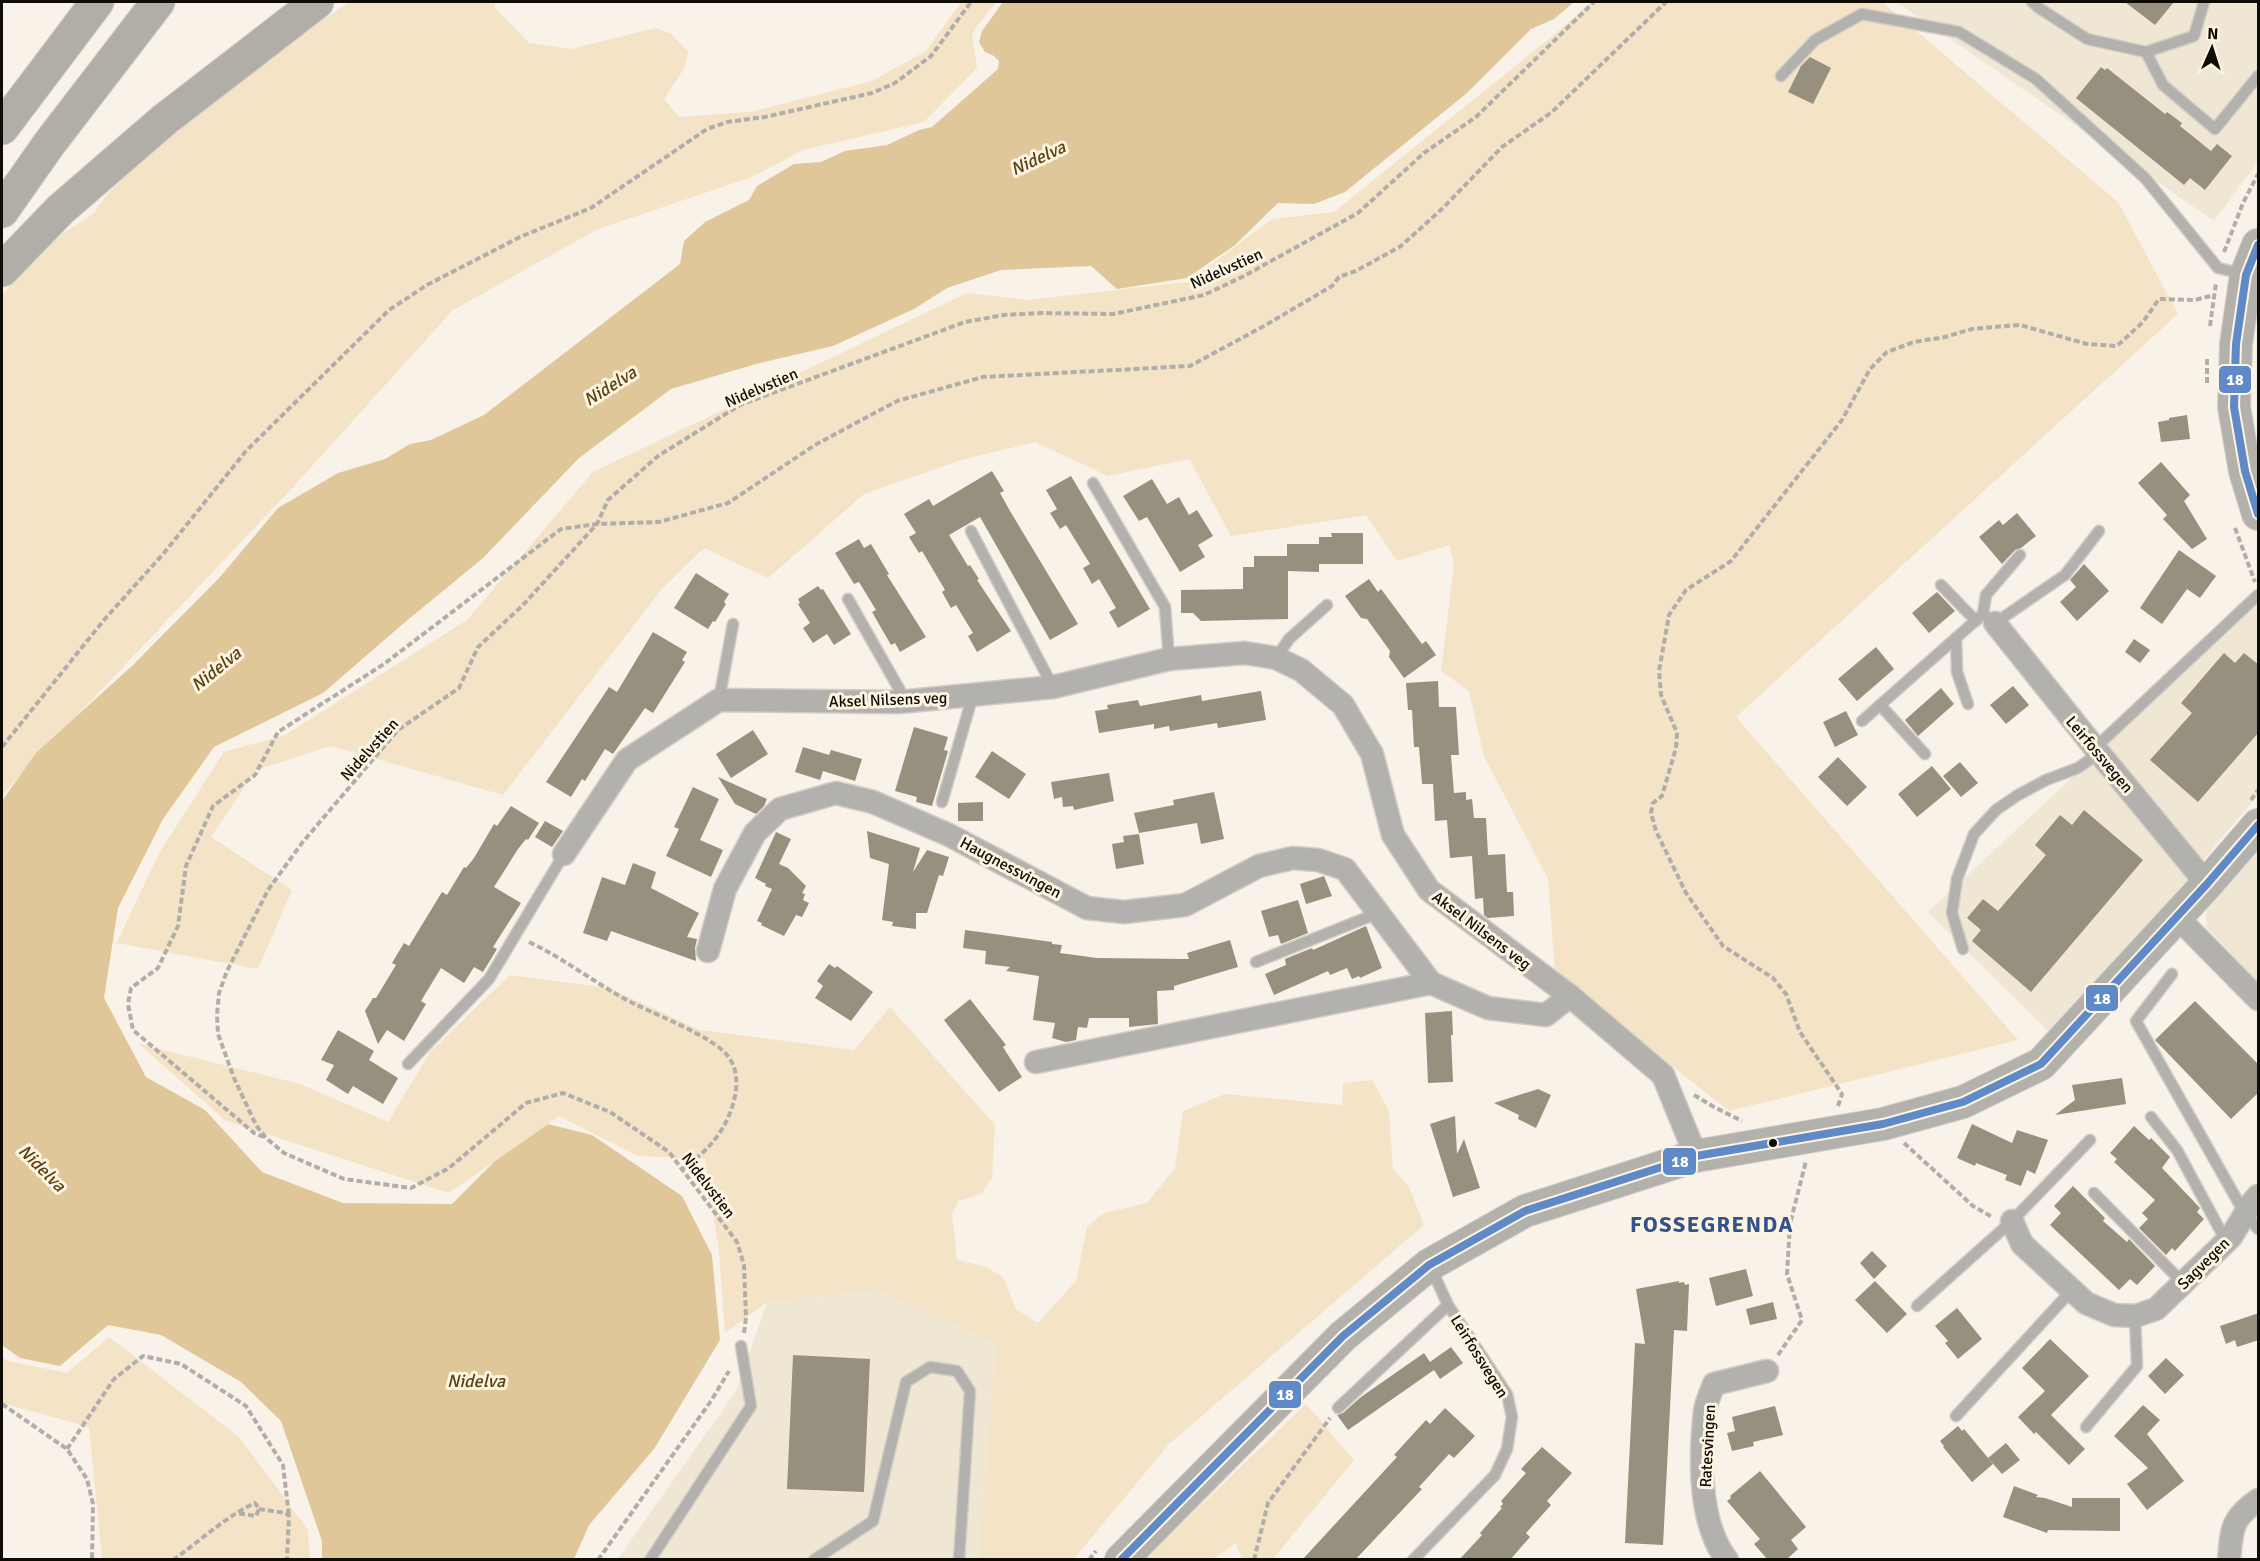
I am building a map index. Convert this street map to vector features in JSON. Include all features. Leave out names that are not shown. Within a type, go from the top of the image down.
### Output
[{"type":"highway","points":[[2,128],[97,2]]},
{"type":"highway","points":[[2,211],[49,144],[158,2]]},
{"type":"highway","points":[[2,270],[60,210],[147,135],[317,2]]},
{"type":"street","points":[[2259,245],[2246,275],[2236,344],[2234,407],[2244,471],[2259,514]]},
{"type":"street","name":"Leirfossvegen","points":[[1985,619],[2207,884]]},
{"type":"street","name":"Aksel Nilsens veg","points":[[719,700],[906,701],[1053,687],[1169,659],[1245,653],[1276,658],[1300,669],[1343,705],[1372,754],[1393,835],[1429,890],[1570,996],[1663,1075],[1696,1156]]},
{"type":"street","points":[[564,854],[627,760],[719,700]]},
{"type":"street","name":"Haugnessvingen","points":[[708,951],[724,890],[755,833],[780,809],[836,793],[873,802],[949,835],[1087,908],[1124,912],[1185,905],[1259,866],[1293,858],[1318,860],[1345,869],[1431,983],[1488,1008],[1546,1015],[1570,996]]},
{"type":"street","points":[[1121,1560],[1343,1335],[1429,1265],[1525,1210],[1696,1156],[1883,1124],[1963,1102],[2041,1064],[2207,884],[2251,816]]},
{"type":"street","points":[[2176,916],[2259,999]]},
{"type":"street","points":[[1036,1062],[1431,983]]},
{"type":"street","name":"Sagvegen","points":[[2135,1316],[2156,1309],[2226,1241],[2252,1222],[2259,1196]]},
{"type":"street","points":[[2012,1221],[2022,1244],[2086,1303],[2114,1315],[2135,1316]]},
{"type":"street","name":"Ratesvingen","points":[[1727,1560],[1706,1516],[1703,1486],[1706,1408],[1714,1384],[1767,1371]]},
{"type":"street","points":[[2229,1560],[2232,1530],[2236,1518],[2259,1500]]},
{"type":"lane","points":[[2032,2],[2087,39],[2146,52],[2194,36],[2204,2]]},
{"type":"lane","points":[[1781,76],[1815,40],[1862,14],[1959,32],[2036,79],[2145,178],[2218,268],[2246,275]]},
{"type":"lane","points":[[2146,52],[2163,85],[2215,129],[2259,76]]},
{"type":"lane","points":[[1094,483],[1165,607],[1169,659]]},
{"type":"lane","points":[[971,531],[1053,687]]},
{"type":"lane","points":[[1862,721],[1956,638],[1985,619],[2065,575],[2099,531]]},
{"type":"lane","points":[[1985,619],[1986,595],[2020,555]]},
{"type":"lane","points":[[1941,585],[1985,619]]},
{"type":"lane","points":[[1963,949],[1952,913],[1958,879],[1974,834],[1996,810],[2018,795],[2046,780],[2078,768],[2259,595]]},
{"type":"lane","points":[[848,599],[906,701]]},
{"type":"lane","points":[[1276,658],[1289,639],[1327,605]]},
{"type":"lane","points":[[719,700],[733,624]]},
{"type":"lane","points":[[1956,638],[1957,672],[1968,704]]},
{"type":"lane","points":[[942,802],[973,695]]},
{"type":"lane","points":[[1880,705],[1924,754]]},
{"type":"lane","points":[[408,1064],[489,979],[564,854]]},
{"type":"lane","points":[[1256,962],[1378,913]]},
{"type":"lane","points":[[2172,974],[2136,1021],[2252,1222]]},
{"type":"lane","points":[[2151,1117],[2177,1150],[2226,1241]]},
{"type":"lane","points":[[1917,1306],[2012,1221],[2090,1140]]},
{"type":"lane","points":[[2094,1193],[2183,1283]]},
{"type":"lane","name":"Leirfossvegen","points":[[1413,1560],[1495,1475],[1507,1449],[1512,1417],[1507,1394],[1448,1305],[1429,1265]]},
{"type":"lane","points":[[1956,1416],[2072,1290]]},
{"type":"lane","points":[[1338,1408],[1448,1305]]},
{"type":"lane","points":[[2086,1427],[2137,1366],[2135,1316]]},
{"type":"lane","points":[[650,1560],[752,1406],[741,1346]]},
{"type":"lane","points":[[814,1560],[873,1521],[906,1382],[930,1367],[957,1371],[970,1391],[959,1560]]},
{"type":"path","points":[[2,747],[104,620],[164,553],[246,451],[389,310],[427,285],[520,237],[591,208],[707,129],[728,122],[765,117],[872,93],[895,82],[931,56],[971,2]]},
{"type":"path","name":"Nidelvstien","points":[[597,1560],[711,1401],[741,1346],[746,1317],[744,1265],[737,1242],[669,1152],[610,1113],[563,1093],[526,1103],[449,1168],[411,1188],[344,1179],[284,1153],[266,1138],[256,1125],[234,1078],[218,1034],[219,993],[227,971],[268,890],[302,843],[398,730],[459,688],[478,647],[523,605],[597,524],[608,500],[658,456],[740,405],[965,322],[1031,313],[1113,314],[1204,295],[1244,276],[1358,213],[1424,153],[1476,117],[1594,2]]},
{"type":"path","points":[[266,1138],[254,1133],[133,1030],[128,1004],[131,988],[158,968],[178,926],[186,866],[213,806],[255,775],[278,732],[384,664],[561,529],[597,524],[659,522],[728,503],[815,445],[897,401],[983,377],[1190,366],[1332,286],[1339,277],[1356,271],[1401,246],[1443,208],[1502,147],[1552,112],[1666,2]]},
{"type":"path","points":[[1848,1108],[1837,1110],[1842,1094],[1800,1032],[1786,994],[1773,978],[1723,946],[1686,893],[1656,831],[1651,813],[1653,803],[1662,796],[1676,748],[1677,733],[1661,695],[1659,671],[1669,615],[1686,590],[1731,561],[1842,420],[1870,369],[1887,352],[1914,342],[1946,337],[1972,329],[2020,325],[2087,344],[2117,346],[2144,322],[2159,299],[2195,300],[2214,295]]},
{"type":"path","points":[[2251,816],[2259,790]]},
{"type":"path","points":[[516,936],[550,952],[623,998],[712,1042],[728,1055],[736,1078],[737,1093],[729,1118],[710,1147],[682,1169]]},
{"type":"path","points":[[1663,1075],[1714,1107],[1751,1125]]},
{"type":"path","points":[[1883,1124],[1973,1206],[1989,1217],[2012,1221]]},
{"type":"path","points":[[1767,1371],[1802,1320],[1787,1274],[1790,1224],[1808,1153]]},
{"type":"path","points":[[67,1449],[114,1379],[143,1356],[181,1364],[246,1406],[283,1465],[289,1516],[287,1560]]},
{"type":"path","points":[[2,1404],[67,1449],[87,1479],[93,1504],[92,1560]]},
{"type":"path","points":[[1254,1560],[1268,1503],[1338,1408]]},
{"type":"path","points":[[173,1560],[236,1513],[255,1503],[259,1509],[286,1513],[289,1516]]},
{"type":"path","points":[[236,1513],[256,1516],[259,1509]]},
{"type":"shaded area","points":[[349,2],[494,2],[495,8],[529,43],[571,49],[656,28],[671,34],[688,51],[685,67],[664,99],[679,117],[750,112],[872,81],[926,51],[961,2],[996,2],[972,33],[977,68],[924,122],[803,150],[752,177],[598,229],[453,310],[294,486],[2,795],[2,295],[49,243],[94,213],[106,196],[188,113]]},
{"type":"shaded area","points":[[1591,2],[1882,2],[2118,202],[2178,314],[1736,717],[2018,1040],[1729,1111],[1555,973],[1548,879],[1484,756],[1469,691],[1441,671],[1454,565],[1450,545],[1397,561],[1366,515],[1231,536],[1189,459],[1108,476],[1035,442],[961,460],[864,494],[768,578],[704,548],[661,590],[503,795],[331,746],[256,770],[211,837],[292,890],[258,969],[117,943],[159,853],[224,752],[285,735],[467,620],[593,472],[967,293],[1028,300],[1188,282],[1272,219],[1334,212],[1561,29]]},
{"type":"shaded area","points":[[1897,2],[2258,2],[2258,162],[2214,221]]},
{"type":"shaded area","points":[[2258,604],[2258,795],[2054,1037],[1928,912]]},
{"type":"shaded area","points":[[2258,844],[2258,982],[2206,927],[2207,903]]},
{"type":"shaded area","points":[[510,975],[609,988],[700,1030],[854,1050],[890,1007],[995,1125],[992,1178],[981,1194],[958,1201],[952,1214],[957,1260],[986,1267],[1003,1277],[1016,1309],[1038,1323],[1076,1281],[1087,1227],[1104,1213],[1147,1203],[1175,1168],[1183,1111],[1225,1094],[1342,1105],[1343,1083],[1372,1080],[1389,1111],[1393,1169],[1409,1187],[1424,1225],[1169,1444],[1074,1559],[978,1559],[996,1345],[879,1290],[767,1302],[725,1333],[719,1251],[705,1159],[638,1156],[559,1116],[449,1193],[226,1121],[139,1044],[300,1084],[388,1122],[430,1052]]},
{"type":"shaded area","points":[[879,1290],[996,1345],[978,1559],[617,1560],[736,1391],[767,1302]]},
{"type":"shaded area","points":[[109,1337],[239,1437],[308,1530],[310,1559],[102,1559],[89,1427],[2,1403],[2,1357],[8,1361],[67,1373]]},
{"type":"shaded area","points":[[1306,1404],[1354,1460],[1273,1559],[1242,1559],[1236,1543],[1213,1559],[1144,1560]]},
{"type":"water","name":"Nidelva","points":[[1003,2],[1574,2],[1554,19],[1531,29],[1467,93],[1345,192],[1314,204],[1278,203],[1235,245],[1187,278],[1117,289],[1091,266],[1001,270],[947,288],[914,309],[833,346],[756,364],[671,389],[579,458],[483,558],[323,693],[214,747],[163,819],[118,908],[104,998],[146,1077],[205,1110],[262,1172],[343,1203],[452,1204],[495,1161],[548,1124],[592,1135],[682,1196],[712,1255],[720,1340],[654,1449],[589,1525],[574,1559],[322,1559],[322,1541],[281,1421],[241,1382],[161,1335],[108,1325],[60,1366],[20,1358],[2,1345],[2,801],[36,753],[132,666],[220,577],[278,508],[338,473],[385,459],[410,444],[431,440],[484,415],[680,264],[684,241],[705,222],[749,200],[757,186],[794,164],[821,162],[845,151],[887,145],[919,130],[932,127],[998,69],[999,61],[985,52],[979,42],[982,31]]},
{"type":"building","points":[[2125,2],[2174,2],[2155,25]]},
{"type":"building","points":[[1810,57],[1831,68],[1813,104],[1788,92],[1801,66]]},
{"type":"building","points":[[2101,67],[2105,70],[2107,68],[2165,114],[2167,112],[2182,123],[2180,126],[2211,151],[2217,144],[2232,156],[2205,190],[2190,178],[2184,185],[2076,98]]},
{"type":"building","points":[[2187,415],[2190,439],[2161,442],[2158,422]]},
{"type":"building","points":[[2161,462],[2190,495],[2184,501],[2207,539],[2192,549],[2163,519],[2167,515],[2138,483]]},
{"type":"building","points":[[992,471],[1004,491],[1000,493],[1010,511],[1078,624],[1050,640],[980,517],[949,535],[1011,631],[977,652],[968,636],[973,633],[956,605],[951,608],[942,592],[945,590],[922,551],[919,553],[909,537],[916,533],[904,514],[929,499],[933,506]]},
{"type":"building","points":[[1071,476],[1150,609],[1118,628],[1109,612],[1116,608],[1099,579],[1092,584],[1083,568],[1090,564],[1066,525],[1060,529],[1050,513],[1057,509],[1046,490]]},
{"type":"building","points":[[1152,479],[1167,504],[1179,497],[1189,515],[1197,510],[1213,536],[1198,545],[1205,557],[1180,572],[1147,517],[1139,521],[1123,496]]},
{"type":"building","points":[[2017,513],[2036,536],[2015,550],[2002,564],[1979,537],[1999,520],[2003,525]]},
{"type":"building","points":[[1331,533],[1363,533],[1363,564],[1319,564],[1319,572],[1288,571],[1288,619],[1201,621],[1193,613],[1181,613],[1181,590],[1243,589],[1243,567],[1254,567],[1254,556],[1287,556],[1287,544],[1319,544],[1319,537],[1332,537]]},
{"type":"building","points":[[859,539],[864,548],[871,544],[889,574],[887,575],[926,637],[900,652],[895,643],[891,645],[872,612],[876,610],[859,582],[854,584],[835,553]]},
{"type":"building","points":[[2179,550],[2216,576],[2200,598],[2187,589],[2162,624],[2140,608]]},
{"type":"building","points":[[2084,564],[2109,591],[2077,621],[2060,602],[2076,587],[2070,580]]},
{"type":"building","points":[[696,573],[729,594],[724,602],[726,604],[708,629],[674,608]]},
{"type":"building","points":[[1369,579],[1378,592],[1381,589],[1422,644],[1426,641],[1436,655],[1404,678],[1389,657],[1390,651],[1367,619],[1361,618],[1345,596]]},
{"type":"building","points":[[818,586],[821,590],[823,589],[851,634],[834,645],[827,634],[813,643],[803,628],[810,623],[798,604],[800,603],[798,599]]},
{"type":"building","points":[[1937,592],[1955,611],[1929,633],[1912,613]]},
{"type":"building","points":[[653,632],[687,652],[682,660],[685,662],[653,713],[645,708],[613,754],[605,749],[585,781],[582,779],[571,797],[546,782],[609,687],[617,692]]},
{"type":"building","points":[[2134,639],[2150,650],[2140,663],[2125,652]]},
{"type":"building","points":[[1876,647],[1894,669],[1857,701],[1838,679]]},
{"type":"building","points":[[2224,653],[2235,663],[2244,653],[2259,665],[2259,732],[2198,802],[2150,760],[2192,713],[2181,703]]},
{"type":"building","points":[[1438,681],[1439,707],[1456,707],[1459,755],[1451,755],[1454,793],[1466,792],[1466,800],[1472,799],[1474,818],[1486,818],[1488,855],[1505,854],[1507,892],[1513,892],[1514,916],[1488,918],[1484,915],[1483,898],[1475,899],[1472,856],[1450,858],[1447,820],[1435,821],[1433,784],[1422,784],[1419,747],[1414,747],[1412,710],[1408,710],[1406,683]]},
{"type":"building","points":[[2013,686],[2029,705],[2006,724],[1990,705]]},
{"type":"building","points":[[1941,688],[1954,704],[1918,736],[1905,720]]},
{"type":"building","points":[[1261,691],[1266,720],[1218,728],[1217,723],[1170,731],[1169,726],[1154,729],[1154,724],[1099,733],[1095,711],[1108,709],[1107,705],[1138,700],[1140,706],[1201,695],[1202,701]]},
{"type":"building","points":[[1846,711],[1858,735],[1835,747],[1823,722]]},
{"type":"building","points":[[914,727],[948,737],[944,750],[948,751],[932,806],[916,802],[917,797],[895,791]]},
{"type":"building","points":[[753,730],[768,754],[731,778],[716,754]]},
{"type":"building","points":[[803,747],[829,755],[831,750],[862,759],[855,781],[823,771],[820,780],[795,772]]},
{"type":"building","points":[[992,751],[1026,774],[1009,799],[975,777]]},
{"type":"building","points":[[1838,757],[1867,787],[1847,806],[1818,777]]},
{"type":"building","points":[[1960,762],[1978,783],[1961,797],[1943,776]]},
{"type":"building","points":[[1932,766],[1951,789],[1917,817],[1898,794]]},
{"type":"building","points":[[1109,773],[1114,801],[1074,810],[1073,806],[1063,807],[1062,797],[1054,799],[1051,782]]},
{"type":"building","points":[[718,777],[767,799],[764,806],[756,814],[735,804]]},
{"type":"building","points":[[693,787],[719,799],[700,840],[723,850],[711,877],[666,856],[679,829],[674,827]]},
{"type":"building","points":[[1214,792],[1224,839],[1201,844],[1197,823],[1139,833],[1134,813],[1174,805],[1173,800]]},
{"type":"building","points":[[983,802],[983,821],[958,821],[958,803]]},
{"type":"building","points":[[511,806],[539,823],[528,840],[526,839],[518,849],[494,887],[521,903],[493,947],[497,949],[483,972],[474,967],[464,983],[441,968],[421,1001],[426,1004],[404,1041],[387,1030],[378,1044],[365,1011],[373,998],[376,998],[396,965],[392,963],[404,943],[409,946],[442,892],[447,895],[464,867],[466,868],[474,858],[494,824],[497,826]]},
{"type":"building","points":[[2084,810],[2143,860],[2031,992],[1972,941],[1981,930],[1967,918],[1983,899],[1998,911],[2046,855],[2035,845],[2060,815],[2072,825]]},
{"type":"building","points":[[545,821],[563,831],[552,847],[535,837]]},
{"type":"building","points":[[867,831],[920,848],[913,872],[927,850],[949,857],[943,876],[939,875],[927,913],[916,913],[916,929],[892,926],[893,922],[882,920],[889,864],[870,858]]},
{"type":"building","points":[[776,832],[791,839],[779,864],[788,868],[806,886],[802,893],[805,894],[803,900],[809,903],[802,917],[796,915],[784,936],[757,921],[772,889],[755,878]]},
{"type":"building","points":[[1139,834],[1144,864],[1116,869],[1112,844],[1124,842],[1123,836]]},
{"type":"building","points":[[633,863],[656,872],[651,888],[699,913],[687,937],[697,939],[696,961],[611,931],[607,941],[583,933],[602,877],[625,885]]},
{"type":"building","points":[[1324,876],[1332,896],[1306,904],[1300,884]]},
{"type":"building","points":[[1298,900],[1308,933],[1281,944],[1278,935],[1269,937],[1261,911]]},
{"type":"building","points":[[1366,926],[1382,968],[1360,978],[1359,976],[1352,979],[1347,968],[1330,975],[1328,971],[1274,995],[1265,974],[1286,965],[1285,959],[1312,948],[1313,950]]},
{"type":"building","points":[[965,930],[1052,942],[1052,944],[1062,945],[1060,953],[1097,958],[1189,959],[1187,953],[1230,940],[1238,967],[1174,986],[1174,990],[1157,991],[1158,1024],[1129,1027],[1129,1018],[1089,1018],[1087,1028],[1078,1027],[1076,1040],[1066,1042],[1052,1038],[1055,1023],[1033,1020],[1039,976],[1006,971],[1010,967],[985,964],[986,951],[963,948]]},
{"type":"building","points":[[829,964],[835,968],[837,966],[873,992],[851,1021],[815,998],[823,986],[817,981]]},
{"type":"building","points":[[970,999],[1006,1045],[1003,1047],[1022,1077],[999,1092],[944,1020]]},
{"type":"building","points":[[2195,1001],[2259,1065],[2259,1092],[2231,1119],[2155,1040]]},
{"type":"building","points":[[1452,1011],[1453,1082],[1428,1083],[1425,1013]]},
{"type":"building","points":[[338,1030],[374,1051],[369,1060],[398,1078],[383,1104],[353,1086],[348,1094],[326,1080],[334,1065],[321,1060]]},
{"type":"building","points":[[2122,1078],[2126,1104],[2055,1115],[2075,1100],[2072,1085]]},
{"type":"building","points":[[1538,1089],[1551,1095],[1536,1128],[1518,1119],[1519,1115],[1494,1103]]},
{"type":"building","points":[[1455,1116],[1457,1154],[1464,1139],[1480,1188],[1453,1197],[1430,1124]]},
{"type":"building","points":[[1972,1124],[2012,1143],[2017,1130],[2048,1140],[2035,1174],[2027,1170],[2021,1186],[2005,1180],[2007,1175],[1957,1158]]},
{"type":"building","points":[[2134,1126],[2149,1140],[2151,1138],[2170,1157],[2162,1168],[2200,1208],[2197,1212],[2204,1219],[2175,1251],[2172,1248],[2166,1255],[2139,1228],[2148,1219],[2142,1213],[2155,1200],[2114,1162],[2117,1159],[2110,1153]]},
{"type":"building","points":[[2073,1186],[2105,1218],[2103,1221],[2127,1242],[2129,1239],[2155,1266],[2137,1285],[2130,1279],[2119,1290],[2050,1225],[2061,1213],[2054,1206]]},
{"type":"building","points":[[1872,1251],[1887,1266],[1874,1279],[1860,1263]]},
{"type":"building","points":[[1746,1269],[1753,1296],[1716,1306],[1709,1278]]},
{"type":"building","points":[[1679,1281],[1679,1283],[1684,1282],[1685,1285],[1689,1284],[1687,1331],[1674,1330],[1663,1545],[1625,1543],[1635,1343],[1645,1344],[1636,1289]]},
{"type":"building","points":[[1875,1281],[1907,1314],[1887,1333],[1855,1300]]},
{"type":"building","points":[[1773,1302],[1777,1319],[1750,1325],[1746,1309]]},
{"type":"building","points":[[1957,1308],[1982,1339],[1958,1359],[1945,1343],[1948,1341],[1935,1326]]},
{"type":"building","points":[[2259,1313],[2259,1340],[2237,1347],[2235,1340],[2226,1344],[2220,1326]]},
{"type":"building","points":[[2050,1339],[2089,1376],[2051,1415],[2085,1449],[2069,1465],[2018,1417],[2045,1391],[2022,1368]]},
{"type":"building","points":[[1451,1347],[1463,1363],[1440,1379],[1434,1370],[1348,1430],[1337,1415],[1343,1413],[1361,1397],[1424,1353],[1430,1362]]},
{"type":"building","points":[[793,1355],[870,1359],[864,1492],[787,1489]]},
{"type":"building","points":[[2166,1358],[2184,1375],[2165,1394],[2148,1376]]},
{"type":"building","points":[[2143,1405],[2160,1420],[2147,1434],[2184,1481],[2147,1510],[2127,1484],[2148,1468],[2114,1436]]},
{"type":"building","points":[[1775,1406],[1783,1435],[1753,1442],[1754,1446],[1732,1451],[1727,1433],[1735,1431],[1732,1417]]},
{"type":"building","points":[[1445,1408],[1475,1436],[1454,1458],[1449,1454],[1419,1487],[1422,1489],[1355,1560],[1302,1560],[1397,1457],[1394,1455],[1426,1420],[1430,1424]]},
{"type":"building","points":[[1958,1426],[1962,1431],[1964,1429],[1993,1464],[1972,1482],[1940,1441]]},
{"type":"building","points":[[2006,1443],[2020,1460],[2002,1474],[1988,1458]]},
{"type":"building","points":[[1542,1447],[1572,1473],[1547,1501],[1551,1505],[1526,1533],[1530,1537],[1510,1560],[1459,1560],[1482,1535],[1480,1533],[1502,1508],[1500,1507],[1503,1504],[1501,1501],[1526,1473],[1521,1469]]},
{"type":"building","points":[[1760,1471],[1806,1527],[1791,1540],[1798,1549],[1786,1560],[1768,1560],[1754,1544],[1760,1539],[1727,1501]]},
{"type":"building","points":[[2014,1486],[2038,1495],[2036,1497],[2072,1507],[2072,1498],[2120,1498],[2120,1531],[2048,1530],[2047,1533],[2003,1517]]},
{"type":"transit line","name":"18","points":[[2258,245],[2246,275],[2236,344],[2234,407],[2245,471],[2258,514]]},
{"type":"transit line","name":"18","points":[[1121,1560],[1343,1336],[1429,1265],[1525,1211],[1696,1156],[1883,1124],[1963,1102],[2041,1064],[2207,884],[2258,825]]},
{"type":"district","name":"FOSSEGRENDA","points":[[1712,1224]]}]
